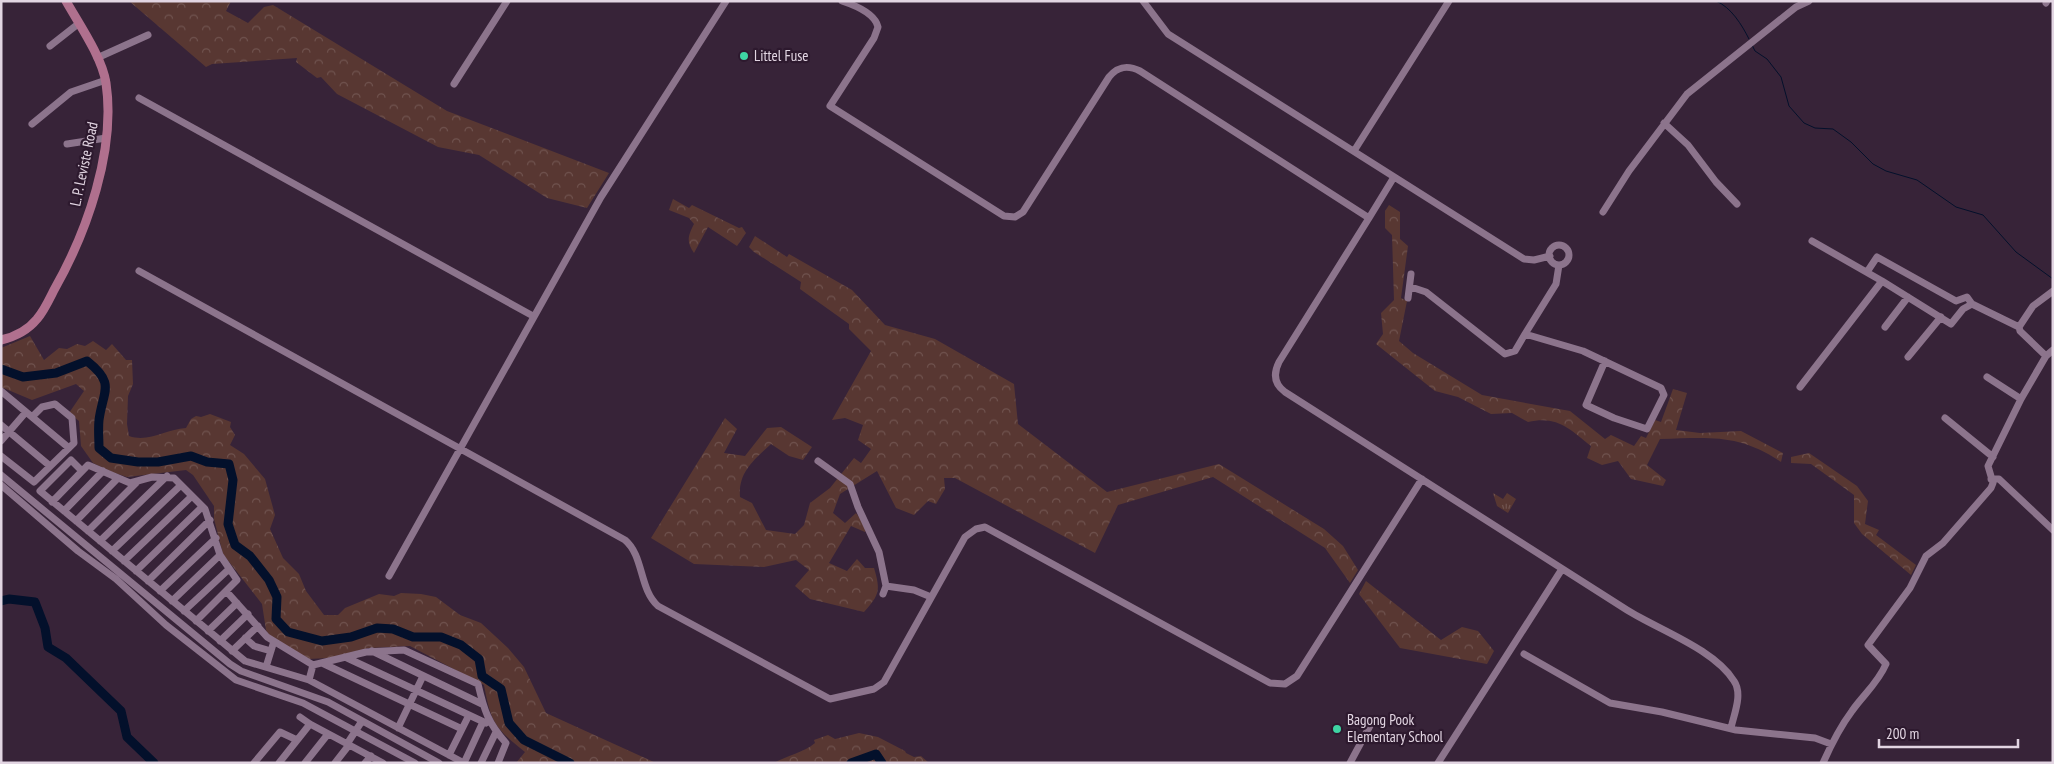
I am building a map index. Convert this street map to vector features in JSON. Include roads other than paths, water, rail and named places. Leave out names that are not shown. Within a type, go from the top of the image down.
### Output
[{"type":"main road","name":"L. P. Leviste Road","points":[[1,340],[11,338],[37,319],[58,284],[93,200],[106,138],[108,118],[106,80],[97,58],[66,1]]},
{"type":"street","points":[[454,84],[507,1]]},
{"type":"street","points":[[389,576],[601,197],[726,1]]},
{"type":"street","points":[[842,1],[864,12],[876,22],[878,27],[874,38],[830,106],[1004,216],[1015,217],[1023,212],[1109,77],[1116,70],[1127,67],[1140,71],[1370,218]]},
{"type":"street","points":[[1143,1],[1168,34],[1524,259],[1534,260],[1550,256]]},
{"type":"street","points":[[1354,151],[1449,1]]},
{"type":"street","points":[[1603,212],[1687,94],[1796,6],[1809,1]]},
{"type":"street","points":[[50,46],[78,24]]},
{"type":"street","points":[[97,58],[148,35]]},
{"type":"street","points":[[32,124],[66,95],[106,80]]},
{"type":"street","points":[[139,98],[533,316]]},
{"type":"street","points":[[1664,124],[1688,145],[1716,182],[1737,204]]},
{"type":"street","points":[[67,144],[106,138]]},
{"type":"street","points":[[1394,177],[1279,362],[1275,378],[1278,385],[1285,392],[1562,569],[1636,615],[1702,652],[1735,681],[1738,697],[1731,728]]},
{"type":"street","points":[[1812,241],[1953,324],[1963,309],[1972,304]]},
{"type":"street","points":[[1554,246],[1566,246],[1569,257],[1564,263],[1559,265],[1554,263],[1550,256],[1550,250],[1554,246]]},
{"type":"street","points":[[1867,272],[1877,257],[1956,301],[1967,298],[1972,304],[2019,327],[2020,331],[2046,356]]},
{"type":"street","points":[[1410,287],[1426,292],[1505,354],[1515,351],[1556,284],[1559,265]]},
{"type":"street","points":[[139,271],[627,541],[632,547],[650,595],[658,606],[827,698],[837,699],[874,689],[882,684],[965,537],[976,529],[988,528],[1270,683],[1285,684],[1297,676],[1422,479]]},
{"type":"street","points":[[1408,298],[1411,274]]},
{"type":"street","points":[[1800,387],[1882,281]]},
{"type":"street","points":[[2019,327],[2033,306],[2052,292]]},
{"type":"street","points":[[1885,327],[1908,297]]},
{"type":"street","points":[[1908,357],[1941,318]]},
{"type":"street","points":[[1524,334],[1583,351],[1605,361],[1663,389],[1664,395],[1647,429],[1613,418],[1586,405],[1605,361]]},
{"type":"street","points":[[1824,763],[1831,744],[1886,664],[1868,645],[1910,588],[1926,556],[1943,543],[1991,488],[1988,469],[1993,457],[2021,399],[2046,356],[2053,350]]},
{"type":"street","points":[[1987,377],[2021,399]]},
{"type":"street","points":[[1,391],[69,448]]},
{"type":"street","points":[[1,456],[32,482],[74,443],[72,418],[54,404],[42,407],[32,417]]},
{"type":"street","points":[[1,441],[26,412]]},
{"type":"street","points":[[1945,418],[1993,457]]},
{"type":"street","points":[[1,425],[50,466]]},
{"type":"street","points":[[82,471],[71,460],[41,489],[41,492],[245,661],[309,680],[464,763],[483,722]]},
{"type":"street","points":[[818,462],[850,484],[858,507],[877,544],[884,590],[914,590],[931,597]]},
{"type":"street","points":[[52,502],[90,465],[130,483],[167,476],[174,478],[202,507],[210,520],[220,555],[237,582],[196,621]]},
{"type":"street","points":[[64,511],[103,471]]},
{"type":"street","points":[[1,475],[241,671],[328,702],[439,763]]},
{"type":"street","points":[[100,541],[167,476]]},
{"type":"street","points":[[76,521],[118,478]]},
{"type":"street","points":[[1991,479],[1999,479],[2053,530]]},
{"type":"street","points":[[88,531],[138,480]]},
{"type":"street","points":[[1,485],[78,551],[116,579],[192,645],[236,680],[303,702],[356,733],[414,763]]},
{"type":"street","points":[[112,551],[181,485]]},
{"type":"street","points":[[124,561],[192,496]]},
{"type":"street","points":[[136,571],[202,507]]},
{"type":"street","points":[[148,581],[210,520]]},
{"type":"street","points":[[160,591],[216,538]]},
{"type":"street","points":[[172,601],[220,555]]},
{"type":"street","points":[[184,611],[230,569]]},
{"type":"street","points":[[1438,763],[1562,569]]},
{"type":"street","points":[[226,592],[274,641],[313,665],[372,651],[404,650],[478,684],[482,704],[493,729],[481,763]]},
{"type":"street","points":[[192,645],[206,629],[237,604]]},
{"type":"street","points":[[220,641],[248,614]]},
{"type":"street","points":[[232,651],[258,626]]},
{"type":"street","points":[[245,638],[254,646],[271,651]]},
{"type":"street","points":[[266,668],[274,641]]},
{"type":"street","points":[[372,651],[482,704]]},
{"type":"street","points":[[1524,654],[1610,703],[1662,712],[1731,728],[1815,738],[1831,744]]},
{"type":"street","points":[[345,657],[483,722],[493,729],[506,744],[498,763]]},
{"type":"street","points":[[322,663],[462,729]]},
{"type":"street","points":[[309,680],[313,665]]},
{"type":"street","points":[[398,728],[423,676]]},
{"type":"street","points":[[449,755],[469,715]]},
{"type":"street","points":[[300,716],[310,724],[383,763]]},
{"type":"street","points":[[335,763],[356,739],[356,733],[362,721]]},
{"type":"street","points":[[1350,763],[1370,725],[1358,721]]},
{"type":"street","points":[[279,763],[310,724]]},
{"type":"street","points":[[254,763],[280,732],[297,740]]},
{"type":"street","points":[[305,763],[328,734]]},
{"type":"street","points":[[365,763],[371,756]]},
{"type":"waterway","points":[[1716,1],[1731,12],[1749,39]]},
{"type":"waterway","points":[[1752,45],[1755,51],[1767,59],[1781,77],[1789,106],[1804,123],[1815,128],[1833,129],[1851,142],[1873,164],[1886,171],[1917,180],[1956,207],[1983,215],[2016,252],[2053,279]]},
{"type":"waterway","points":[[1,369],[23,377],[56,373],[87,361],[96,369],[105,382],[105,394],[99,420],[99,448],[111,458],[138,462],[158,462],[191,456],[207,462],[229,464],[233,480],[228,524],[235,545],[250,556],[269,580],[277,597],[276,619],[288,632],[322,641],[351,637],[377,628],[393,629],[413,637],[441,637],[461,645],[479,659],[482,676],[501,689],[509,723],[524,740],[570,763]]},
{"type":"waterway","points":[[1,601],[9,599],[35,602],[45,628],[48,647],[66,658],[121,711],[127,737],[154,763]]},
{"type":"waterway","points":[[851,763],[876,754],[882,763]]},
{"type":"place","name":"Littel Fuse","points":[[744,56]]},
{"type":"place","name":"Bagong Pook Elementary School","points":[[1337,729]]}]
